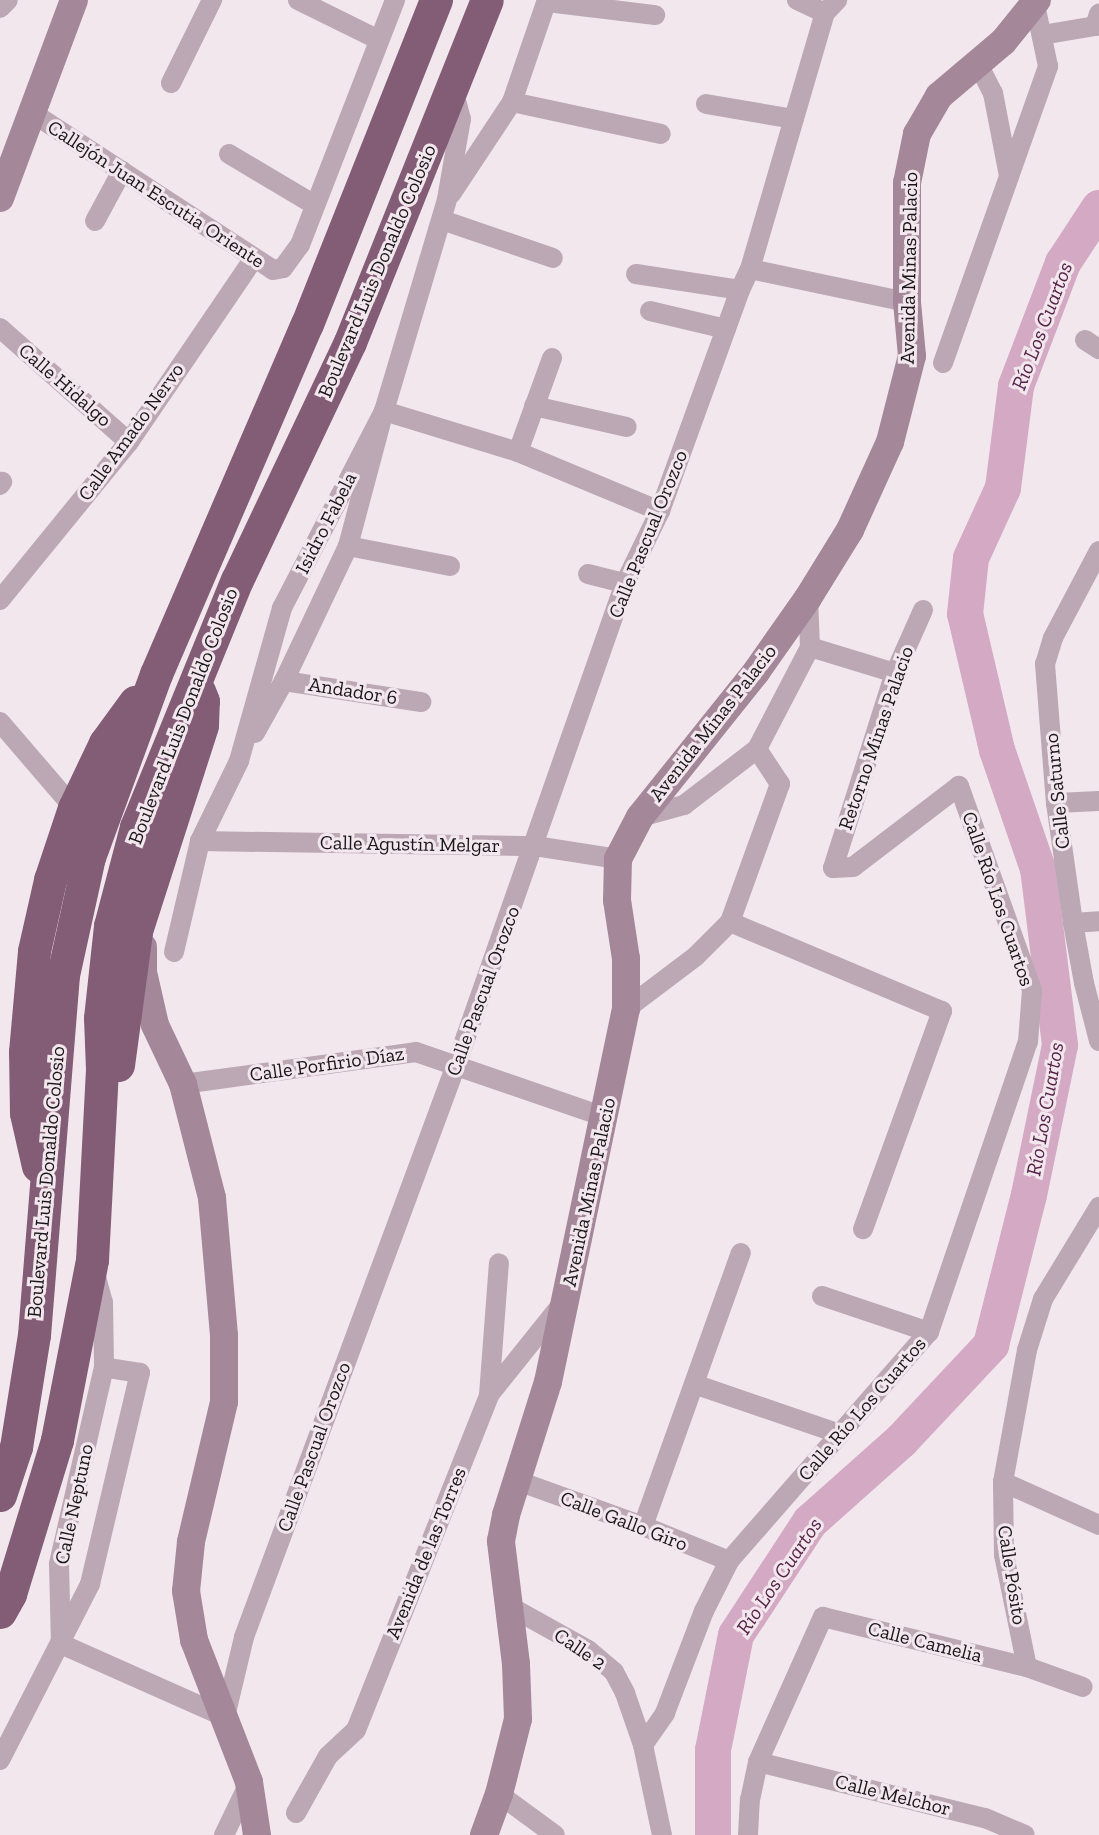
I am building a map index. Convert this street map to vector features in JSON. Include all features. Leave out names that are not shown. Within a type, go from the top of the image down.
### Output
[{"type":"highway","name":"Boulevard Luis Donaldo Colosio","points":[[0,1495],[16,1448],[34,1335],[63,975],[89,857],[156,674],[307,324],[436,0]]},
{"type":"highway","points":[[442,0],[444,7],[390,138],[395,146],[407,151],[416,144],[471,18],[486,3]]},
{"type":"highway","name":"Boulevard Luis Donaldo Colosio","points":[[0,1612],[10,1594],[57,1440],[92,1260],[100,1101],[100,1018],[110,926],[136,827],[237,580],[350,342],[486,3]]},
{"type":"highway","points":[[307,324],[320,312],[359,219],[368,211],[385,217],[388,226],[348,330],[350,342]]},
{"type":"highway","points":[[45,1192],[32,1149],[26,1113],[25,1052],[34,951],[50,880],[74,808],[105,743],[156,674]]},
{"type":"highway","points":[[100,1101],[118,1064],[136,931],[202,725],[203,701],[196,681]]},
{"type":"main road","points":[[0,198],[74,0]]},
{"type":"main road","name":"Avenida Minas Palacio","points":[[484,1835],[499,1794],[518,1719],[516,1664],[501,1541],[506,1515],[548,1382],[626,1009],[626,959],[617,900],[618,859],[640,817],[756,672],[808,598],[850,530],[891,442],[912,356],[908,302],[907,183],[917,134],[939,96],[1003,42],[1036,2]]},
{"type":"main road","points":[[142,917],[143,972],[155,1025],[183,1083],[212,1198],[224,1358],[224,1402],[191,1542],[186,1591],[194,1640],[249,1782],[257,1835]]},
{"type":"main road","points":[[118,1064],[136,1034],[155,1025]]},
{"type":"street","points":[[0,8],[8,0]]},
{"type":"street","points":[[171,83],[212,0]]},
{"type":"street","points":[[298,0],[379,40]]},
{"type":"street","points":[[229,154],[315,204],[395,0]]},
{"type":"street","points":[[797,0],[831,7]]},
{"type":"street","points":[[447,199],[512,102],[547,1],[655,15]]},
{"type":"street","points":[[943,363],[1048,66],[1036,2]]},
{"type":"street","name":"Calle Pascual Orozco","points":[[225,1717],[244,1636],[456,1065],[535,846],[625,583],[660,511],[740,290],[750,269],[794,119],[831,7]]},
{"type":"street","points":[[1042,35],[1095,26],[1099,14]]},
{"type":"street","points":[[978,64],[993,93],[1010,176]]},
{"type":"street","name":"Isidro Fabela","points":[[174,952],[200,841],[239,761],[282,608],[384,411],[447,199],[461,119],[453,90]]},
{"type":"street","points":[[512,102],[661,134]]},
{"type":"street","points":[[706,104],[794,119]]},
{"type":"street","name":"Callejón Juan Escutia Oriente","points":[[31,112],[273,270],[283,268],[300,245],[315,204]]},
{"type":"street","points":[[95,221],[122,171]]},
{"type":"street","points":[[442,220],[553,258]]},
{"type":"street","name":"Calle Amado Nervo","points":[[0,600],[129,442],[254,258]]},
{"type":"street","points":[[750,269],[908,302]]},
{"type":"street","points":[[636,274],[740,290]]},
{"type":"street","points":[[650,311],[726,329]]},
{"type":"street","name":"Calle Hidalgo","points":[[0,328],[129,442]]},
{"type":"street","points":[[518,452],[552,358]]},
{"type":"street","points":[[534,406],[627,427]]},
{"type":"street","points":[[239,761],[284,681],[348,546],[384,411],[518,452],[660,511]]},
{"type":"street","points":[[348,546],[450,566]]},
{"type":"street","name":"Calle Saturno","points":[[1099,551],[1053,638],[1046,664],[1056,803],[1073,923],[1091,985],[1099,1041]]},
{"type":"street","points":[[588,574],[625,583]]},
{"type":"street","name":"Avenida Minas Palacio","points":[[757,748],[810,646],[808,598]]},
{"type":"street","name":"Retorno Minas Palacio","points":[[923,610],[895,674],[833,868],[853,867],[959,786]]},
{"type":"street","points":[[810,646],[895,674]]},
{"type":"street","name":"Andador 6","points":[[284,681],[421,702]]},
{"type":"street","points":[[0,722],[74,808]]},
{"type":"street","points":[[626,1009],[696,956],[730,922],[780,784],[757,748],[684,805],[640,817]]},
{"type":"street","name":"Calle Río Los Cuartos","points":[[643,1744],[664,1713],[704,1611],[729,1561],[928,1332],[1028,1042],[1032,990],[959,786]]},
{"type":"street","points":[[1056,803],[1099,801]]},
{"type":"street","name":"Calle Agustín Melgar","points":[[200,841],[535,846],[618,859]]},
{"type":"street","points":[[1073,923],[1099,921]]},
{"type":"street","points":[[730,922],[942,1011],[863,1229]]},
{"type":"street","name":"Calle Porfirio Díaz","points":[[183,1083],[416,1052],[605,1117]]},
{"type":"street","name":"Calle Pósito","points":[[1027,1667],[1004,1555],[1003,1482],[1027,1350],[1043,1299],[1099,1208]]},
{"type":"street","points":[[643,1526],[741,1253]]},
{"type":"street","name":"Calle Neptuno","points":[[61,1644],[59,1564],[104,1367],[103,1302],[92,1260]]},
{"type":"street","points":[[489,1395],[499,1263]]},
{"type":"street","points":[[822,1296],[928,1332]]},
{"type":"street","name":"Avenida de las Torres","points":[[296,1813],[328,1756],[356,1730],[489,1395],[567,1298]]},
{"type":"street","points":[[0,1760],[90,1584],[140,1373],[104,1367]]},
{"type":"street","points":[[694,1384],[840,1434]]},
{"type":"street","name":"Calle Gallo Giro","points":[[518,1481],[643,1526],[729,1561]]},
{"type":"street","points":[[1003,1482],[1099,1525]]},
{"type":"street","name":"Calle 2","points":[[509,1606],[588,1650],[614,1672],[625,1693],[643,1744]]},
{"type":"street","name":"Calle Camelia","points":[[758,1762],[823,1617],[1027,1667],[1083,1686]]},
{"type":"street","points":[[61,1644],[225,1717]]},
{"type":"street","points":[[643,1744],[662,1835]]},
{"type":"street","points":[[748,1835],[750,1800],[758,1762]]},
{"type":"street","name":"Calle Melchor","points":[[758,1762],[985,1818],[1025,1835]]},
{"type":"street","points":[[224,1835],[249,1782]]},
{"type":"street","points":[[499,1794],[555,1835]]},
{"type":"waterway","name":"Río Los Cuartos","points":[[713,1835],[713,1750],[736,1635],[810,1522],[901,1441],[991,1345],[1029,1195],[1060,1045],[1038,869],[997,750],[965,614],[971,558],[1003,488],[1016,386],[1063,263],[1099,208]]}]
